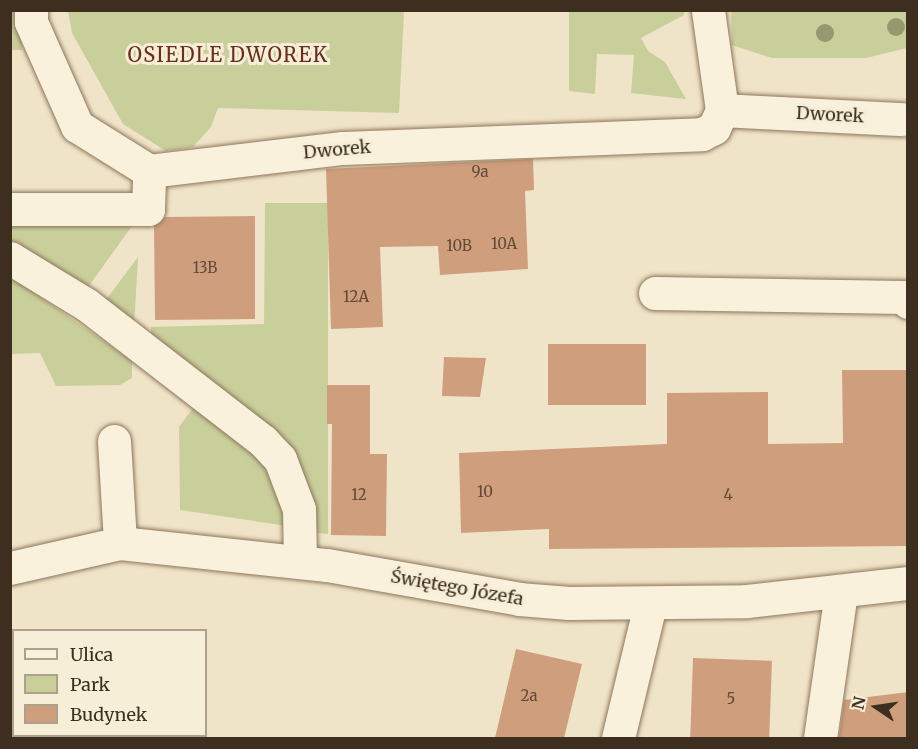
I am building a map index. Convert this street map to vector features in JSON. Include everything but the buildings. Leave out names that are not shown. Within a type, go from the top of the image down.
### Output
[{"type":"street","points":[[10,209],[148,209],[149,171],[77,126],[31,22],[31,10]]},
{"type":"street","points":[[708,10],[722,110]]},
{"type":"street","name":"Dworek","points":[[149,171],[343,148],[702,134],[714,128],[722,110],[902,118]]},
{"type":"street","points":[[10,258],[87,305],[240,421],[280,459],[299,509],[300,562]]},
{"type":"street","points":[[656,293],[903,297],[908,302]]},
{"type":"street","points":[[114,441],[120,543]]},
{"type":"street","name":"Świętego Józefa","points":[[10,568],[120,543],[300,562],[536,601],[650,605],[747,601],[908,584]]},
{"type":"street","points":[[820,738],[841,592]]},
{"type":"street","points":[[618,738],[650,605]]},
{"type":"green space","points":[[10,11],[22,11],[22,50],[10,50]]},
{"type":"green space","points":[[68,11],[404,11],[399,113],[218,108],[211,127],[193,147],[166,151],[123,124],[72,33]]},
{"type":"green space","points":[[569,11],[684,11],[684,15],[641,38],[648,51],[665,62],[686,99],[631,93],[634,55],[597,54],[595,94],[569,91]]},
{"type":"green space","points":[[731,11],[907,11],[907,48],[866,58],[772,58],[732,45]]},
{"type":"green space","points":[[265,203],[328,203],[328,534],[309,532],[286,447],[151,342],[151,327],[264,324]]},
{"type":"green space","points":[[137,219],[86,290],[11,244],[10,220]]},
{"type":"green space","points":[[138,257],[134,328],[102,305]]},
{"type":"green space","points":[[10,276],[132,361],[132,378],[120,385],[56,386],[40,353],[11,354]]},
{"type":"green space","points":[[193,408],[278,472],[294,527],[180,510],[179,427]]},
{"type":"district","name":"OSIEDLE DWOREK","points":[[228,54]]}]
